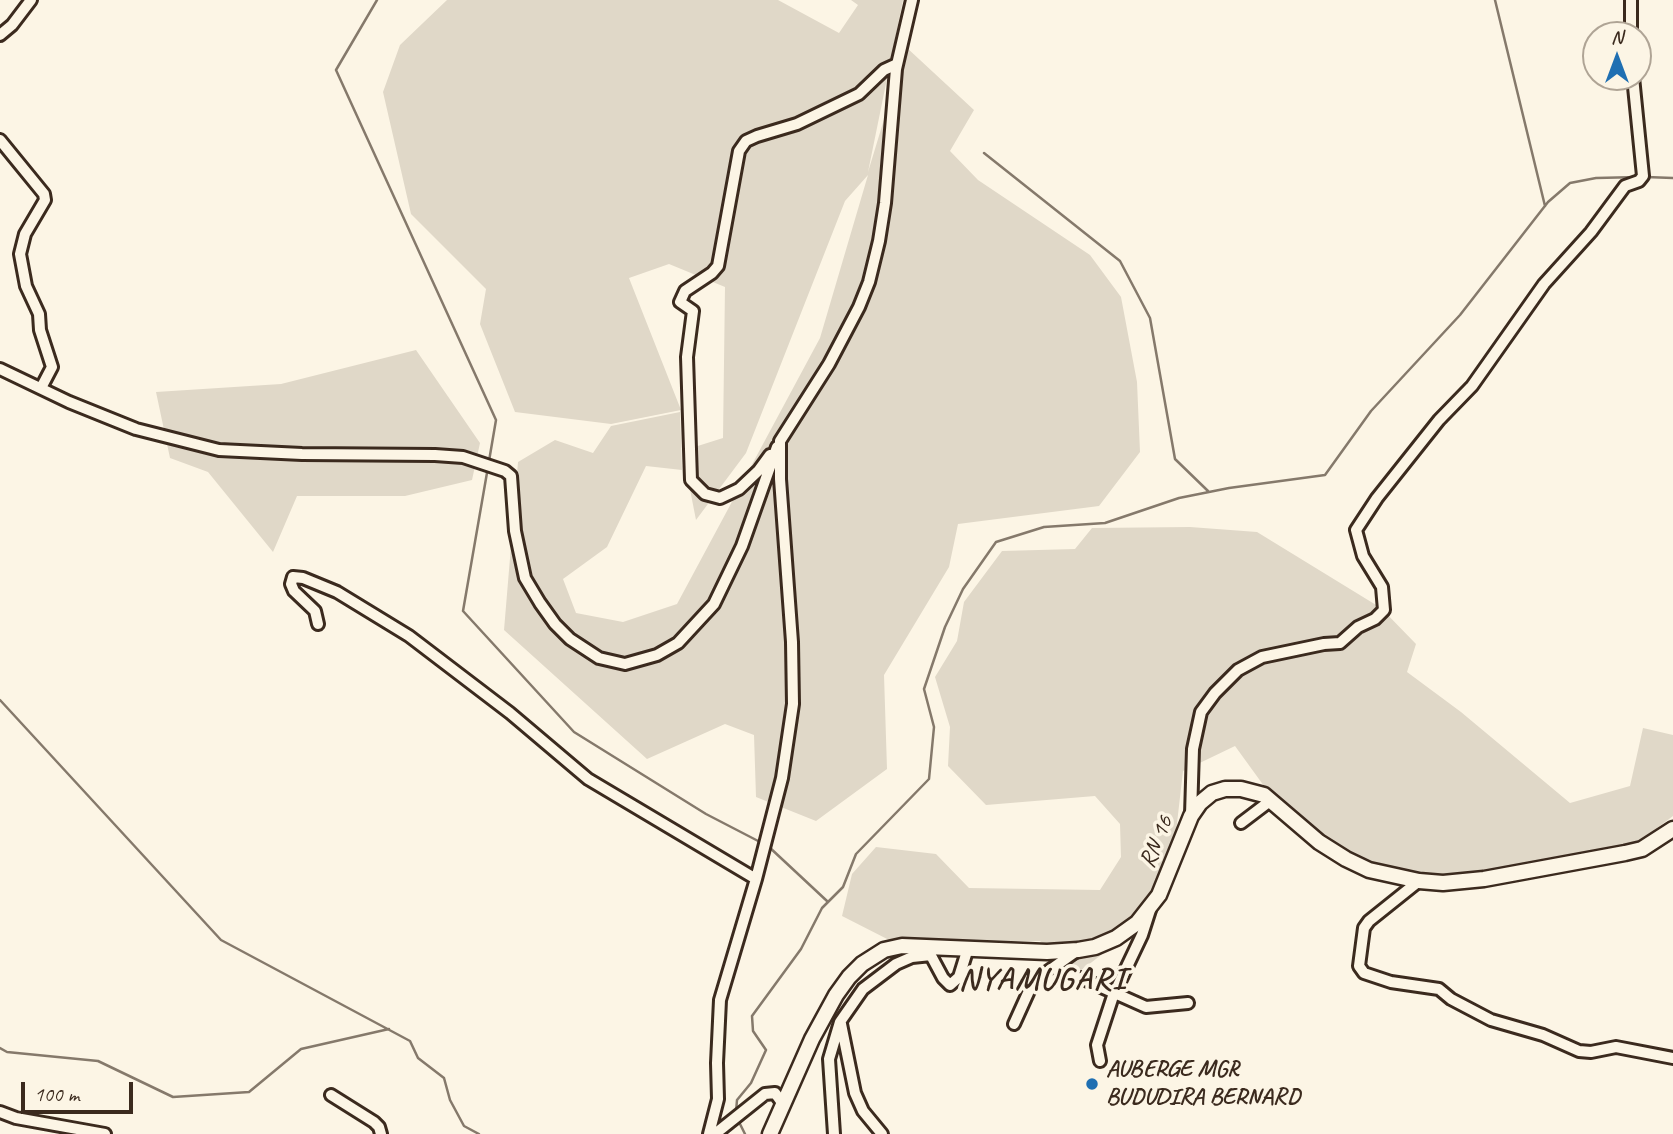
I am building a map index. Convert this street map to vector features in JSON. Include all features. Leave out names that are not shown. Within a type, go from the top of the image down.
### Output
[{"type":"main road","name":"RN 16","points":[[770,1134],[812,1039],[835,995],[862,964],[884,950],[902,946],[929,951],[968,948],[1047,952],[1095,947],[1116,938],[1137,923],[1151,908],[1170,872],[1191,816],[1200,803],[1212,793],[1225,789],[1253,791],[1270,801],[1319,842],[1346,859],[1369,870],[1419,881],[1443,883],[1484,879],[1625,853],[1642,849],[1673,829]]},
{"type":"street","points":[[0,35],[12,25],[31,0]]},
{"type":"street","points":[[897,64],[884,70],[859,93],[797,124],[746,141],[739,151],[718,266],[685,291],[680,302],[693,311],[687,357],[689,469],[691,480],[705,494],[720,498],[739,489],[760,470],[830,364],[859,307],[869,282],[885,203],[897,64],[912,0]]},
{"type":"street","points":[[1631,0],[1631,21]]},
{"type":"street","points":[[1191,816],[1193,749],[1201,712],[1215,693],[1238,670],[1262,657],[1340,643],[1384,610],[1382,587],[1363,556],[1356,530],[1377,498],[1439,420],[1472,386],[1544,284],[1591,232],[1625,186],[1639,181],[1643,176],[1634,91]]},
{"type":"street","points":[[0,140],[44,194],[45,200],[25,234],[20,254],[26,286],[39,314],[40,330],[52,367],[41,388]]},
{"type":"street","points":[[0,369],[136,429],[219,450],[454,456],[505,471],[511,476],[515,531],[525,578],[540,603],[570,639],[599,658],[625,664],[657,655],[678,643],[714,604],[742,546],[780,441]]},
{"type":"street","points":[[709,1134],[718,1099],[720,1000],[756,879],[782,778],[794,683],[780,441]]},
{"type":"street","points":[[318,624],[317,614],[294,591],[291,584],[293,577],[303,578],[337,592],[409,636],[510,713],[588,779],[756,879]]},
{"type":"street","points":[[1241,823],[1270,801]]},
{"type":"street","points":[[1419,881],[1364,928],[1359,966],[1364,973],[1391,982],[1439,989],[1451,999],[1491,1020],[1543,1035],[1579,1051],[1591,1052],[1616,1047],[1673,1058]]},
{"type":"street","points":[[1100,1061],[1097,1045],[1114,993],[1142,935],[1151,908]]},
{"type":"street","points":[[834,1134],[829,1059],[840,1022],[863,989],[896,964],[929,951],[943,978],[950,985],[959,977],[968,948]]},
{"type":"street","points":[[1014,1024],[1033,982],[1078,950]]},
{"type":"street","points":[[1033,982],[1081,978],[1146,1007],[1188,1003]]},
{"type":"street","points":[[840,1022],[855,1093],[863,1111],[882,1134]]},
{"type":"street","points":[[715,1134],[765,1094],[775,1093],[783,1104]]},
{"type":"street","points":[[331,1096],[374,1122],[381,1134]]},
{"type":"street","points":[[0,1112],[16,1118],[105,1134]]},
{"type":"shaded area","points":[[447,0],[778,0],[839,33],[858,5],[851,0],[903,0],[868,172],[906,47],[974,110],[950,151],[978,180],[1090,255],[1121,297],[1137,382],[1140,452],[1099,506],[958,524],[949,567],[884,675],[887,769],[816,821],[756,797],[754,735],[725,724],[647,759],[504,630],[518,462],[555,440],[593,453],[611,426],[680,412],[682,470],[646,466],[607,547],[563,579],[576,613],[623,622],[677,604],[820,338],[868,175],[845,201],[746,453],[696,520],[685,450],[723,438],[725,287],[669,264],[629,278],[681,410],[611,424],[515,412],[480,324],[486,289],[411,214],[383,92],[400,45]]},
{"type":"shaded area","points":[[416,350],[480,443],[472,480],[405,496],[297,496],[273,552],[208,472],[170,458],[156,392],[281,384]]},
{"type":"shaded area","points":[[1190,527],[1257,532],[1381,608],[1416,644],[1407,672],[1461,712],[1570,803],[1630,786],[1643,728],[1673,735],[1673,816],[1644,838],[1551,870],[1437,885],[1352,869],[1293,826],[1235,746],[1183,771],[1176,832],[1139,926],[1075,975],[1040,941],[895,943],[842,916],[852,874],[876,847],[936,854],[969,888],[1100,890],[1121,857],[1120,824],[1095,796],[986,805],[948,766],[950,727],[935,677],[957,641],[964,602],[1002,551],[1075,549],[1092,528]]},
{"type":"waterway","points":[[377,0],[336,70],[496,420],[489,461]]},
{"type":"waterway","points":[[1495,0],[1545,206]]},
{"type":"waterway","points":[[984,153],[1120,261],[1150,318],[1175,459],[1208,491]]},
{"type":"waterway","points":[[736,1112],[737,1100],[751,1083],[766,1050],[753,1031],[752,1016],[801,949],[822,908],[843,887],[856,854],[929,779],[934,727],[924,689],[945,627],[963,589],[996,542],[1044,527],[1105,523],[1179,498],[1325,475],[1371,411],[1460,315],[1548,202],[1570,183],[1596,178],[1639,177]]},
{"type":"waterway","points":[[1646,177],[1673,178]]},
{"type":"waterway","points":[[488,467],[463,611],[574,732],[706,814],[762,843]]},
{"type":"waterway","points":[[0,700],[221,940],[410,1041],[418,1058],[444,1078],[450,1100],[464,1126],[479,1134]]},
{"type":"waterway","points":[[768,846],[827,901]]},
{"type":"waterway","points":[[0,1048],[7,1052],[98,1061],[173,1097],[249,1092],[301,1049],[389,1029]]},
{"type":"waterway","points":[[739,1122],[745,1134]]},
{"type":"place","name":"AUBERGE MGR BUDUDIRA BERNARD","points":[[1092,1084]]},
{"type":"district","name":"NYAMUGARI","points":[[1043,981]]}]
